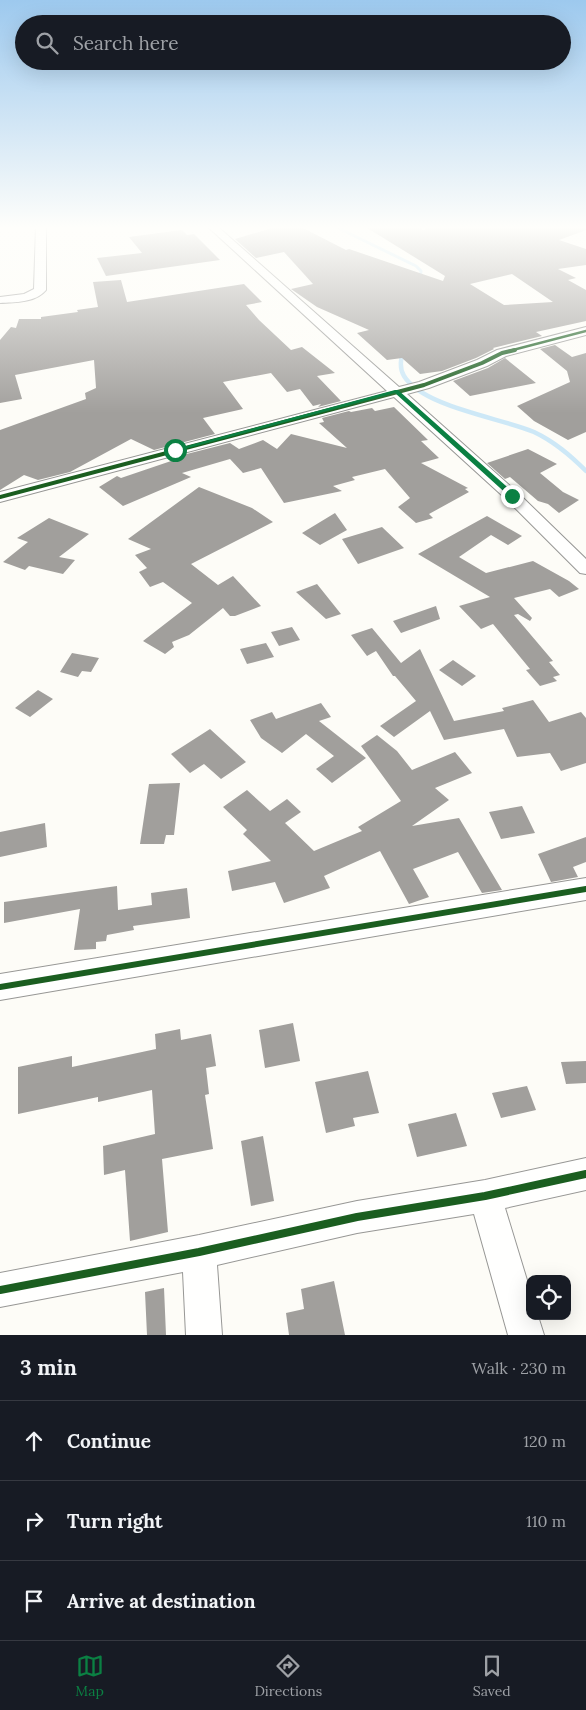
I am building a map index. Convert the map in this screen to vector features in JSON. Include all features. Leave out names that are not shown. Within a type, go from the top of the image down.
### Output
[{"type":"street","points":[[0,300],[31,295],[40,288]]},
{"type":"street","points":[[283,288],[401,391],[586,569]]},
{"type":"street","points":[[0,497],[424,385],[482,363],[502,353],[586,331]]},
{"type":"street","points":[[0,988],[586,890]]},
{"type":"street","points":[[0,1290],[200,1252],[358,1217],[485,1196],[586,1174]]},
{"type":"street","points":[[485,1196],[526,1335]]},
{"type":"street","points":[[200,1252],[204,1335]]},
{"type":"building","points":[[94,288],[123,288],[127,302],[216,288],[248,288],[262,302],[246,305],[259,320],[291,350],[302,347],[335,373],[317,376],[341,401],[318,407],[321,404],[313,406],[300,389],[287,392],[271,373],[223,382],[243,409],[203,418],[215,434],[154,450],[131,439],[70,472],[38,480],[24,475],[0,490],[0,430],[86,399],[85,393],[96,388],[94,360],[15,375],[22,399],[0,403],[0,340],[11,327],[16,328],[19,319],[41,319],[41,317],[98,307]]},
{"type":"building","points":[[477,288],[504,305],[553,302],[533,288],[583,288],[586,290],[586,321],[536,332],[542,336],[493,348],[476,358],[442,371],[420,374],[402,358],[387,360],[357,333],[369,330],[317,307],[291,289]]},
{"type":"building","points":[[555,345],[572,357],[586,353],[586,432],[568,440],[534,421],[517,406],[570,382],[567,371],[540,349]]},
{"type":"building","points":[[505,358],[536,383],[470,396],[453,381],[488,368]]},
{"type":"building","points":[[394,407],[428,440],[421,441],[439,458],[421,463],[468,488],[465,489],[469,492],[429,514],[433,518],[416,523],[398,507],[410,498],[385,469],[352,477],[355,480],[333,486],[342,491],[284,503],[261,468],[243,473],[230,459],[182,473],[191,477],[123,506],[99,487],[117,476],[121,478],[174,460],[171,458],[230,443],[239,449],[263,440],[277,449],[291,434],[347,448],[319,423],[324,422],[322,418],[349,411],[372,408],[375,411]]},
{"type":"building","points":[[528,449],[557,464],[540,473],[563,492],[579,500],[559,513],[548,504],[538,501],[510,477],[505,479],[487,463]]},
{"type":"building","points":[[199,487],[252,508],[273,522],[191,564],[218,585],[233,576],[261,606],[235,616],[230,616],[223,608],[189,635],[172,642],[174,647],[165,654],[143,641],[192,603],[163,582],[150,587],[139,572],[147,568],[135,555],[151,549],[128,539]]},
{"type":"building","points":[[335,513],[347,530],[320,545],[302,533]]},
{"type":"building","points":[[487,516],[522,536],[508,545],[491,535],[459,557],[486,573],[533,561],[569,581],[579,589],[559,597],[550,589],[514,598],[532,618],[530,621],[518,614],[514,615],[553,661],[549,662],[560,675],[553,677],[557,681],[540,686],[526,670],[530,669],[493,624],[481,629],[459,606],[490,597],[418,554]]},
{"type":"building","points":[[49,518],[89,534],[59,557],[75,560],[63,574],[29,566],[25,570],[3,562],[28,542],[17,538]]},
{"type":"building","points":[[382,527],[404,548],[358,564],[342,539]]},
{"type":"building","points":[[317,584],[341,614],[326,619],[296,592]]},
{"type":"building","points":[[436,606],[440,619],[401,633],[393,621]]},
{"type":"building","points":[[292,627],[300,640],[279,646],[271,632]]},
{"type":"building","points":[[372,628],[401,663],[420,649],[454,721],[504,711],[502,708],[533,700],[549,722],[581,712],[586,718],[586,763],[561,771],[550,753],[517,757],[504,729],[444,740],[430,711],[394,737],[380,726],[416,701],[393,676],[376,651],[367,656],[351,635]]},
{"type":"building","points":[[266,643],[274,657],[247,664],[240,649]]},
{"type":"building","points":[[72,653],[99,658],[91,672],[82,671],[78,677],[60,672]]},
{"type":"building","points":[[453,660],[476,676],[462,686],[439,670]]},
{"type":"building","points":[[38,690],[53,699],[30,717],[15,708]]},
{"type":"building","points":[[321,703],[331,717],[319,721],[366,758],[332,783],[316,769],[334,756],[306,734],[282,753],[261,738],[250,720],[272,712],[276,719]]},
{"type":"building","points":[[210,729],[246,762],[221,779],[204,764],[190,773],[171,754]]},
{"type":"building","points":[[377,735],[397,751],[412,770],[455,752],[472,773],[435,788],[449,800],[412,826],[459,818],[502,890],[482,893],[458,852],[413,869],[429,897],[409,904],[380,851],[324,876],[330,888],[284,903],[275,882],[232,891],[228,871],[271,861],[243,834],[247,830],[223,807],[247,790],[270,811],[287,799],[301,812],[285,823],[314,851],[362,831],[358,827],[401,801],[361,746]]},
{"type":"building","points":[[180,783],[174,835],[166,835],[164,844],[140,844],[149,784]]},
{"type":"building","points":[[522,806],[535,833],[501,839],[489,812]]},
{"type":"building","points":[[45,823],[47,847],[0,857],[0,832]]},
{"type":"building","points":[[586,837],[586,862],[573,867],[578,877],[551,882],[538,854]]},
{"type":"building","points":[[117,886],[118,910],[152,905],[151,893],[187,888],[190,918],[133,926],[134,930],[107,935],[106,941],[96,942],[96,949],[74,950],[80,909],[4,923],[4,902]]},
{"type":"building","points":[[293,1023],[300,1061],[265,1068],[259,1030]]},
{"type":"building","points":[[180,1029],[181,1040],[211,1034],[216,1066],[206,1068],[209,1094],[205,1095],[213,1149],[162,1159],[168,1232],[130,1241],[125,1170],[104,1175],[103,1146],[155,1134],[152,1090],[98,1102],[98,1097],[18,1114],[18,1067],[72,1056],[72,1067],[156,1049],[155,1034]]},
{"type":"building","points":[[586,1061],[586,1083],[566,1084],[561,1062]]},
{"type":"building","points":[[368,1071],[379,1113],[353,1118],[355,1126],[326,1133],[315,1082]]},
{"type":"building","points":[[527,1086],[536,1110],[501,1118],[492,1093]]},
{"type":"building","points":[[456,1113],[467,1146],[417,1157],[408,1124]]},
{"type":"building","points":[[263,1136],[274,1201],[251,1206],[241,1141]]},
{"type":"building","points":[[334,1281],[345,1335],[289,1335],[286,1313],[304,1309],[301,1289]]},
{"type":"building","points":[[164,1288],[166,1335],[147,1335],[145,1292]]},
{"type":"waterway","points":[[403,350],[401,370],[414,387],[445,404],[534,432],[562,449],[586,471]]},
{"type":"cycle path","points":[[0,497],[424,385],[482,363],[502,353],[586,331]]},
{"type":"cycle path","points":[[0,987],[586,889]]},
{"type":"cycle path","points":[[0,1290],[199,1252],[357,1217],[485,1196],[586,1174]]},
{"type":"route","points":[[175,450],[396,392],[512,496]]}]
